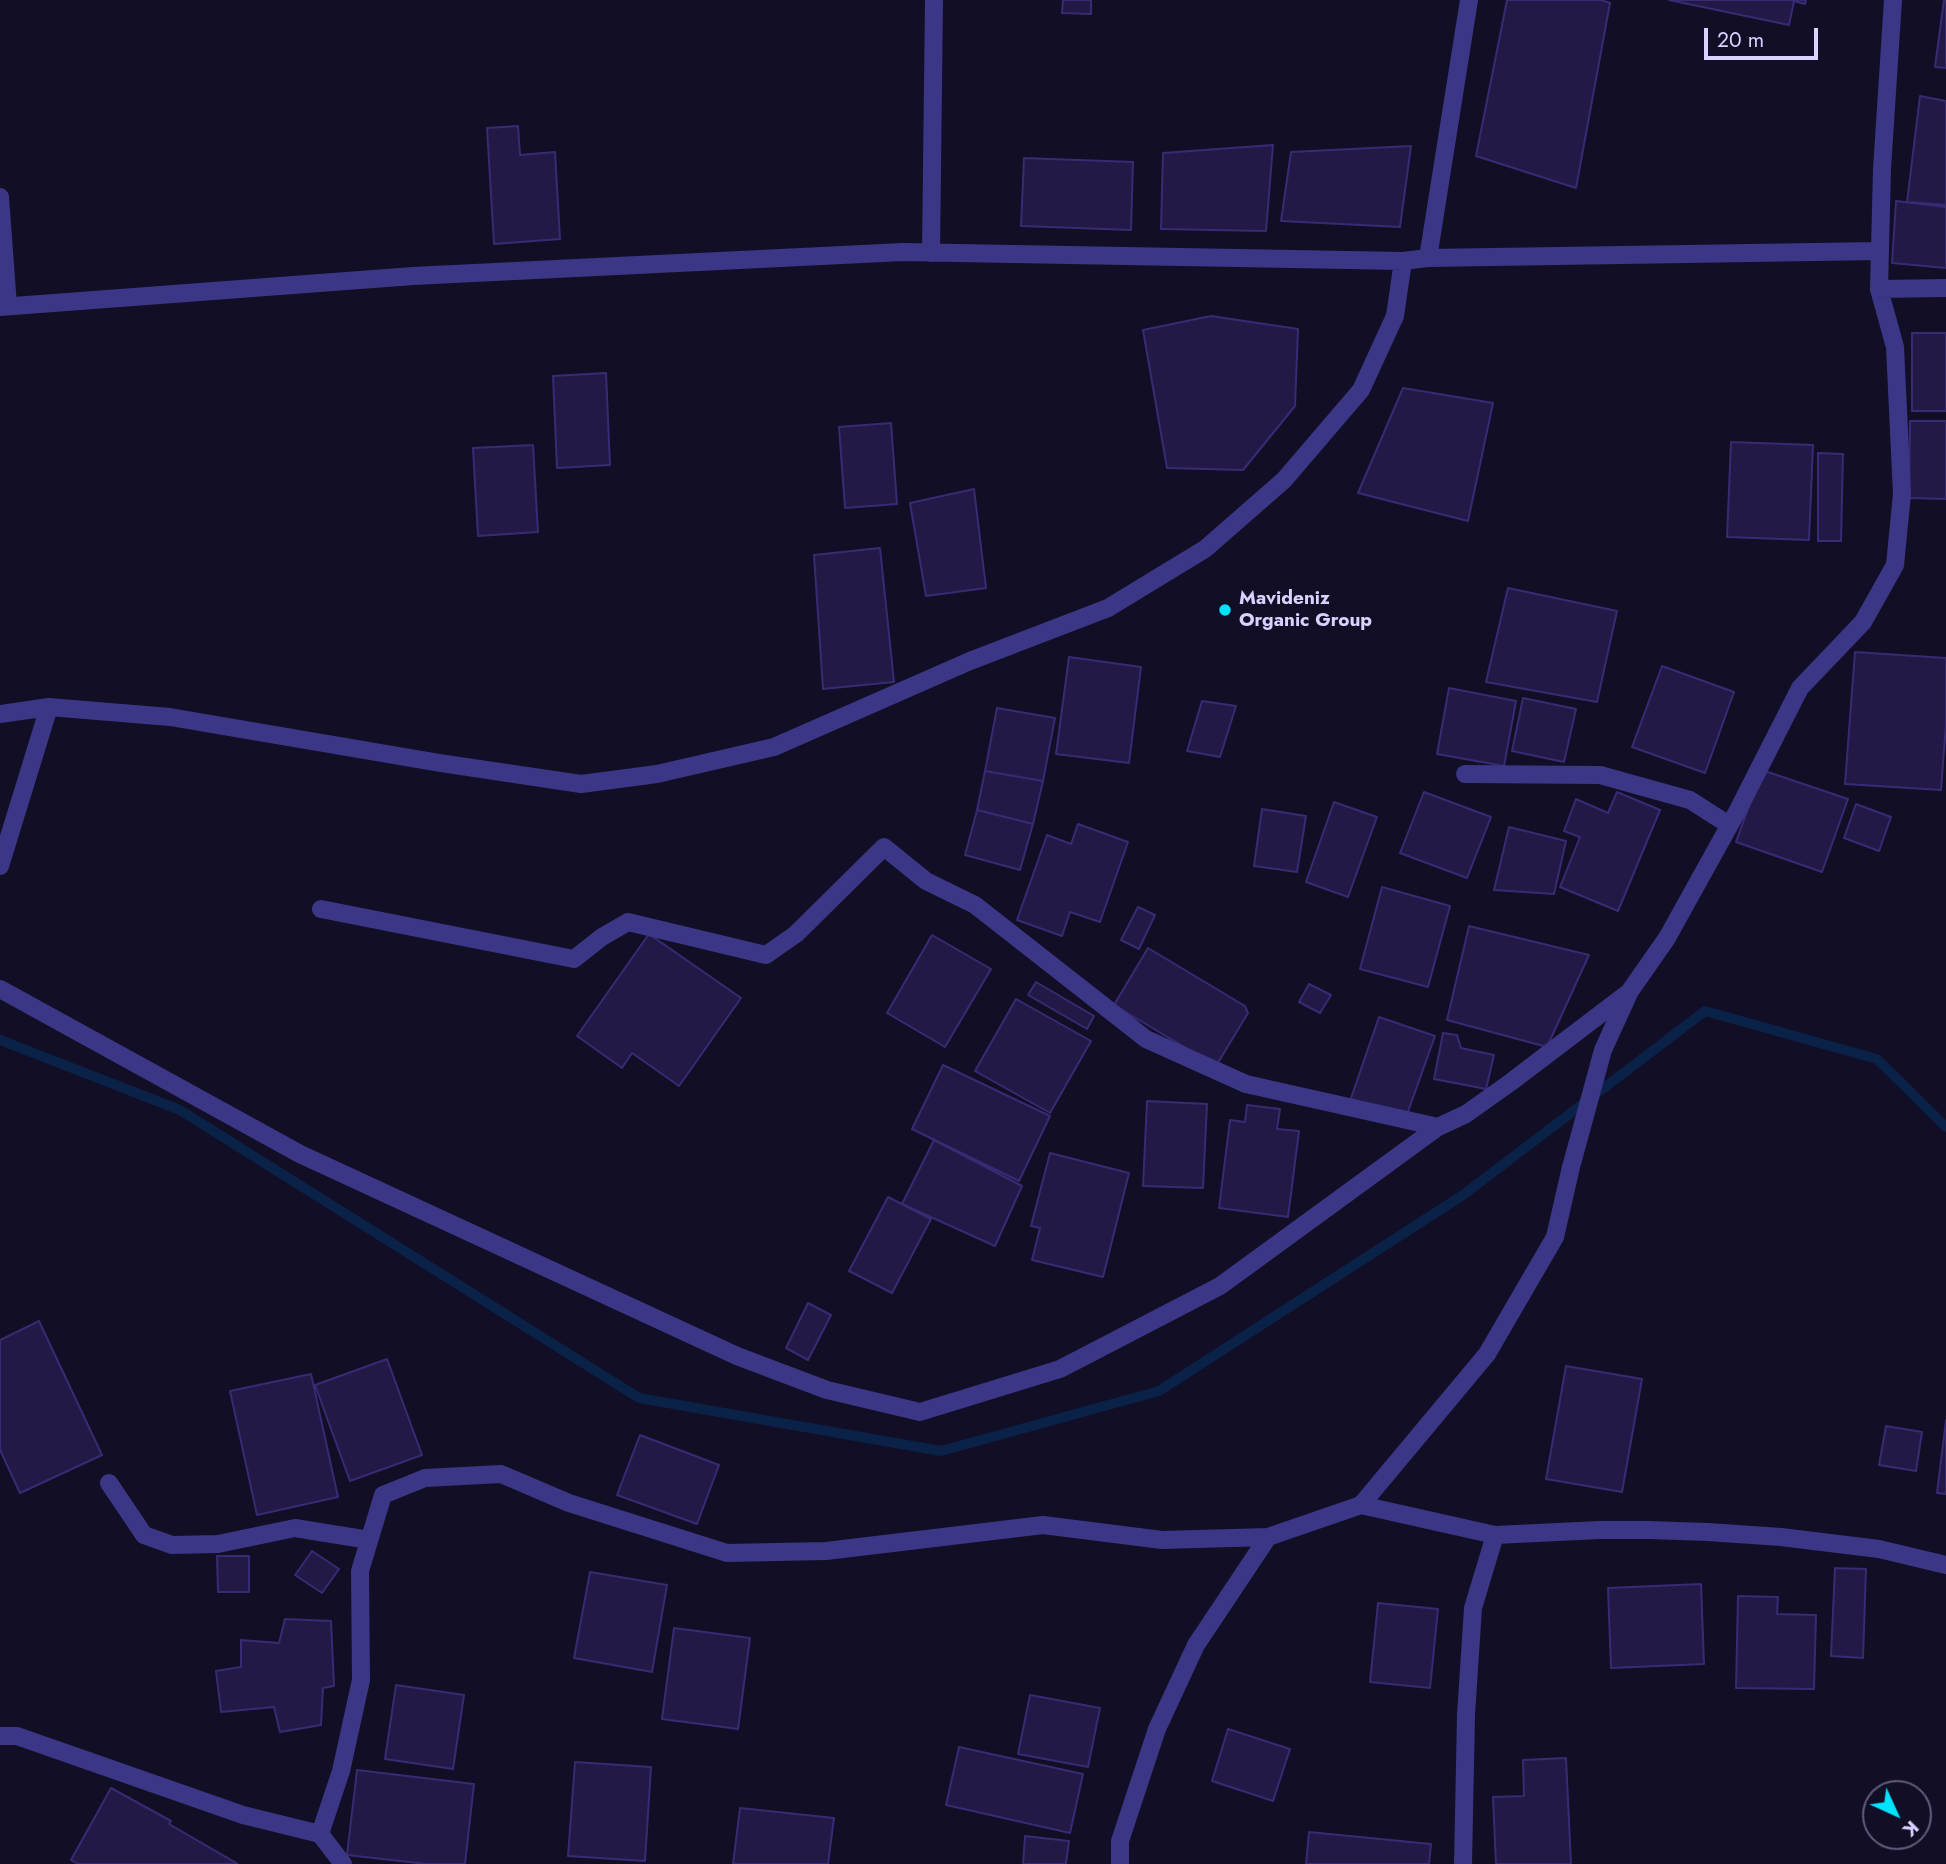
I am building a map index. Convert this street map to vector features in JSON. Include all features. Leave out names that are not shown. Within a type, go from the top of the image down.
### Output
[{"type":"street","points":[[931,253],[934,0]]},
{"type":"street","points":[[1428,258],[1469,0]]},
{"type":"street","points":[[1361,1505],[1487,1354],[1555,1237],[1603,1050],[1630,991],[1667,938],[1800,688],[1863,622],[1895,565],[1902,494],[1895,347],[1879,289],[1893,0]]},
{"type":"street","points":[[0,197],[4,307],[414,276],[903,252],[1403,261],[1428,258],[1879,251]]},
{"type":"street","points":[[0,714],[50,707],[170,717],[581,784],[657,774],[774,747],[970,661],[1108,608],[1205,549],[1284,480],[1361,390],[1395,316],[1403,261]]},
{"type":"street","points":[[1879,289],[1946,288]]},
{"type":"street","points":[[0,866],[50,707]]},
{"type":"street","points":[[1465,774],[1600,775],[1690,800],[1729,825]]},
{"type":"street","points":[[321,909],[574,959],[602,937],[628,922],[766,955],[796,934],[884,848],[926,881],[975,905],[1146,1039],[1246,1084],[1438,1127]]},
{"type":"street","points":[[0,989],[300,1154],[737,1356],[827,1390],[920,1412],[1060,1369],[1220,1286],[1438,1127],[1466,1114],[1511,1082],[1630,991]]},
{"type":"street","points":[[320,1835],[341,1771],[361,1680],[360,1571],[369,1540],[383,1495],[425,1478],[501,1474],[569,1503],[727,1553],[826,1551],[1043,1525],[1161,1540],[1268,1536],[1361,1505],[1495,1535],[1612,1530],[1708,1532],[1879,1549],[1946,1565]]},
{"type":"street","points":[[109,1483],[144,1535],[172,1545],[218,1544],[295,1528],[369,1540]]},
{"type":"street","points":[[1463,1864],[1466,1715],[1473,1608],[1495,1535]]},
{"type":"street","points":[[1120,1864],[1120,1841],[1157,1729],[1196,1645],[1268,1536]]},
{"type":"street","points":[[0,1736],[17,1736],[243,1815],[320,1835],[343,1864]]},
{"type":"building","points":[[1063,0],[1091,0],[1091,14],[1062,13]]},
{"type":"building","points":[[1507,0],[1601,0],[1610,3],[1576,188],[1476,156]]},
{"type":"building","points":[[1669,0],[1806,0],[1805,4],[1794,1],[1789,25]]},
{"type":"building","points":[[1946,0],[1946,68],[1935,67]]},
{"type":"building","points":[[1920,96],[1946,101],[1946,205],[1907,202]]},
{"type":"building","points":[[518,126],[520,155],[555,152],[560,239],[494,244],[487,128]]},
{"type":"building","points":[[1273,145],[1266,231],[1161,229],[1163,153]]},
{"type":"building","points":[[1411,146],[1400,227],[1281,221],[1291,152]]},
{"type":"building","points":[[1024,158],[1133,162],[1131,230],[1021,226]]},
{"type":"building","points":[[1896,201],[1946,207],[1946,268],[1892,263]]},
{"type":"building","points":[[1211,316],[1298,329],[1295,406],[1243,470],[1167,468],[1143,330]]},
{"type":"building","points":[[1912,333],[1946,333],[1946,411],[1912,411]]},
{"type":"building","points":[[606,373],[610,465],[557,468],[553,376]]},
{"type":"building","points":[[1403,388],[1493,403],[1468,521],[1358,493]]},
{"type":"building","points":[[1910,421],[1946,421],[1946,499],[1909,498]]},
{"type":"building","points":[[891,423],[897,504],[845,508],[839,427]]},
{"type":"building","points":[[1731,442],[1813,445],[1809,540],[1727,537]]},
{"type":"building","points":[[533,445],[538,532],[478,536],[473,448]]},
{"type":"building","points":[[1818,453],[1843,454],[1841,541],[1818,541]]},
{"type":"building","points":[[974,489],[986,588],[926,596],[910,503]]},
{"type":"building","points":[[880,548],[894,682],[823,689],[814,555]]},
{"type":"building","points":[[1508,588],[1617,611],[1597,702],[1486,682]]},
{"type":"building","points":[[1855,652],[1946,658],[1946,724],[1941,790],[1845,784]]},
{"type":"building","points":[[1069,657],[1141,667],[1129,763],[1056,754]]},
{"type":"building","points":[[1662,666],[1734,692],[1705,773],[1632,747]]},
{"type":"building","points":[[1449,688],[1516,701],[1504,766],[1437,754]]},
{"type":"building","points":[[1523,698],[1576,709],[1564,762],[1512,751]]},
{"type":"building","points":[[1202,701],[1236,706],[1220,757],[1187,751]]},
{"type":"building","points":[[997,708],[1055,718],[1043,781],[985,771]]},
{"type":"building","points":[[1762,770],[1848,799],[1822,872],[1736,842]]},
{"type":"building","points":[[985,771],[1043,781],[1033,824],[977,810]]},
{"type":"building","points":[[1424,792],[1491,817],[1467,878],[1400,853]]},
{"type":"building","points":[[1617,792],[1660,810],[1618,911],[1560,887],[1580,837],[1564,831],[1576,799],[1608,813]]},
{"type":"building","points":[[1334,802],[1377,817],[1348,897],[1306,882]]},
{"type":"building","points":[[1856,804],[1891,817],[1879,851],[1844,838]]},
{"type":"building","points":[[1262,809],[1306,816],[1297,872],[1254,866]]},
{"type":"building","points":[[977,810],[1033,824],[1020,870],[965,855]]},
{"type":"building","points":[[1078,824],[1128,842],[1100,922],[1070,912],[1062,936],[1017,920],[1047,835],[1071,844]]},
{"type":"building","points":[[1509,827],[1566,841],[1554,894],[1494,890]]},
{"type":"building","points":[[1382,887],[1450,906],[1428,987],[1360,969]]},
{"type":"building","points":[[1138,907],[1155,915],[1139,949],[1121,940]]},
{"type":"building","points":[[1469,926],[1589,955],[1547,1047],[1447,1020]]},
{"type":"building","points":[[649,934],[741,998],[679,1086],[632,1053],[622,1068],[577,1036]]},
{"type":"building","points":[[932,935],[991,969],[945,1047],[887,1013]]},
{"type":"building","points":[[1148,948],[1245,1006],[1248,1013],[1216,1066],[1114,1005]]},
{"type":"building","points":[[1036,982],[1094,1016],[1087,1029],[1028,995]]},
{"type":"building","points":[[1309,984],[1331,995],[1320,1013],[1299,1002]]},
{"type":"building","points":[[1016,999],[1091,1041],[1050,1113],[975,1071]]},
{"type":"building","points":[[1379,1017],[1435,1036],[1405,1120],[1350,1101]]},
{"type":"building","points":[[1443,1033],[1457,1035],[1461,1048],[1494,1055],[1486,1089],[1434,1079]]},
{"type":"building","points":[[943,1065],[1050,1116],[1019,1181],[912,1129]]},
{"type":"building","points":[[1147,1101],[1207,1104],[1203,1188],[1143,1186]]},
{"type":"building","points":[[1247,1105],[1280,1109],[1277,1129],[1299,1131],[1288,1217],[1219,1208],[1230,1120],[1245,1122]]},
{"type":"building","points":[[934,1140],[1022,1186],[995,1246],[902,1204]]},
{"type":"building","points":[[1050,1153],[1129,1173],[1103,1277],[1032,1260],[1040,1228],[1031,1226]]},
{"type":"building","points":[[888,1197],[931,1219],[892,1293],[849,1271]]},
{"type":"building","points":[[808,1303],[831,1315],[808,1360],[786,1348]]},
{"type":"building","points":[[39,1321],[102,1455],[20,1493],[0,1450],[0,1340]]},
{"type":"building","points":[[387,1359],[422,1455],[350,1481],[315,1385]]},
{"type":"building","points":[[1566,1366],[1642,1379],[1622,1492],[1546,1479]]},
{"type":"building","points":[[311,1374],[338,1497],[257,1515],[230,1391]]},
{"type":"building","points":[[1946,1420],[1946,1494],[1937,1493]]},
{"type":"building","points":[[1886,1426],[1922,1432],[1916,1471],[1879,1465]]},
{"type":"building","points":[[640,1435],[719,1465],[697,1524],[617,1495]]},
{"type":"building","points":[[312,1551],[339,1569],[322,1593],[295,1575]]},
{"type":"building","points":[[217,1556],[249,1556],[249,1592],[218,1592]]},
{"type":"building","points":[[1835,1568],[1866,1569],[1863,1658],[1831,1656]]},
{"type":"building","points":[[590,1572],[667,1585],[652,1672],[574,1658]]},
{"type":"building","points":[[1701,1584],[1704,1664],[1611,1668],[1608,1588]]},
{"type":"building","points":[[1738,1596],[1778,1597],[1777,1614],[1816,1615],[1814,1689],[1736,1688]]},
{"type":"building","points":[[1378,1603],[1438,1609],[1430,1688],[1370,1682]]},
{"type":"building","points":[[285,1619],[331,1621],[334,1686],[323,1688],[321,1725],[280,1732],[274,1707],[221,1712],[216,1671],[241,1667],[241,1640],[279,1643]]},
{"type":"building","points":[[674,1628],[750,1638],[738,1729],[662,1719]]},
{"type":"building","points":[[396,1685],[464,1695],[453,1769],[385,1759]]},
{"type":"building","points":[[1030,1695],[1100,1708],[1088,1767],[1018,1754]]},
{"type":"building","points":[[1228,1729],[1290,1749],[1273,1801],[1212,1781]]},
{"type":"building","points":[[959,1747],[1083,1774],[1070,1833],[946,1805]]},
{"type":"building","points":[[1566,1758],[1571,1864],[1496,1864],[1493,1797],[1524,1796],[1523,1760]]},
{"type":"building","points":[[575,1762],[651,1767],[645,1861],[568,1856]]},
{"type":"building","points":[[357,1770],[474,1784],[465,1864],[427,1864],[347,1855]]},
{"type":"building","points":[[111,1788],[171,1821],[169,1824],[238,1864],[78,1864],[71,1860]]},
{"type":"building","points":[[740,1808],[834,1818],[828,1864],[733,1864]]},
{"type":"building","points":[[1309,1832],[1431,1844],[1429,1864],[1306,1864]]},
{"type":"building","points":[[1025,1836],[1069,1841],[1066,1864],[1023,1864]]},
{"type":"waterway","points":[[0,1040],[180,1110],[639,1398],[941,1451],[1159,1391],[1463,1195],[1705,1011],[1877,1059],[1946,1127]]},
{"type":"place","name":"Mavideniz Organic Group","points":[[1225,610]]}]
